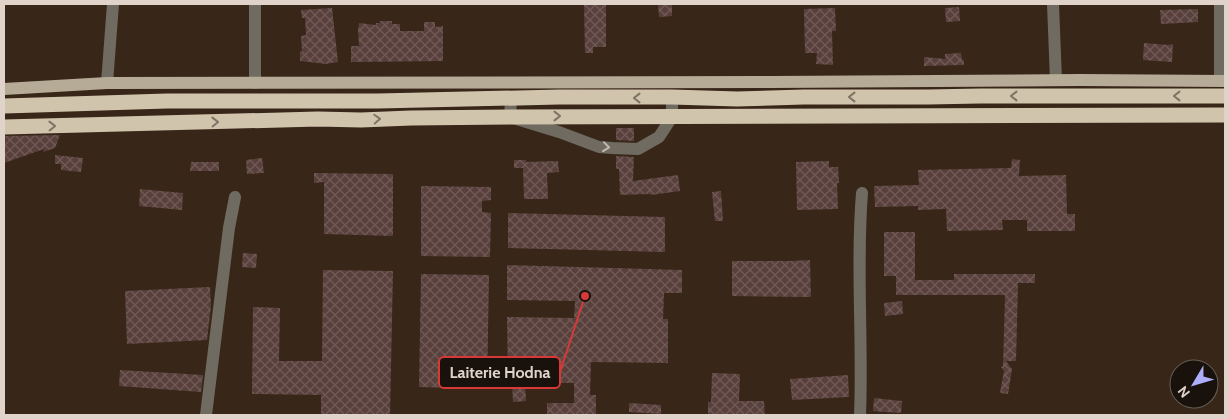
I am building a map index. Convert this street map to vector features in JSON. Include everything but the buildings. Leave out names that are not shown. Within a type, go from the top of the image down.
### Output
[{"type":"highway","points":[[1062,96],[1062,115]]},
{"type":"highway","points":[[4,106],[559,97],[737,99],[813,97],[1225,96]]},
{"type":"highway","points":[[4,127],[318,119],[510,117],[1225,115]]},
{"type":"main road","points":[[4,90],[107,83],[1223,81]]},
{"type":"lane","points":[[107,83],[113,4]]},
{"type":"lane","points":[[255,4],[255,83]]},
{"type":"lane","points":[[1053,4],[1056,80]]},
{"type":"lane","points":[[1220,4],[1223,81]]},
{"type":"lane","points":[[511,99],[510,117],[559,132],[598,147],[638,149],[659,137],[672,117],[672,97]]},
{"type":"lane","points":[[860,415],[859,274],[862,193]]},
{"type":"lane","points":[[206,415],[229,228],[235,197]]},
{"type":"place","name":"Laiterie Hodna","points":[[585,296]]}]
